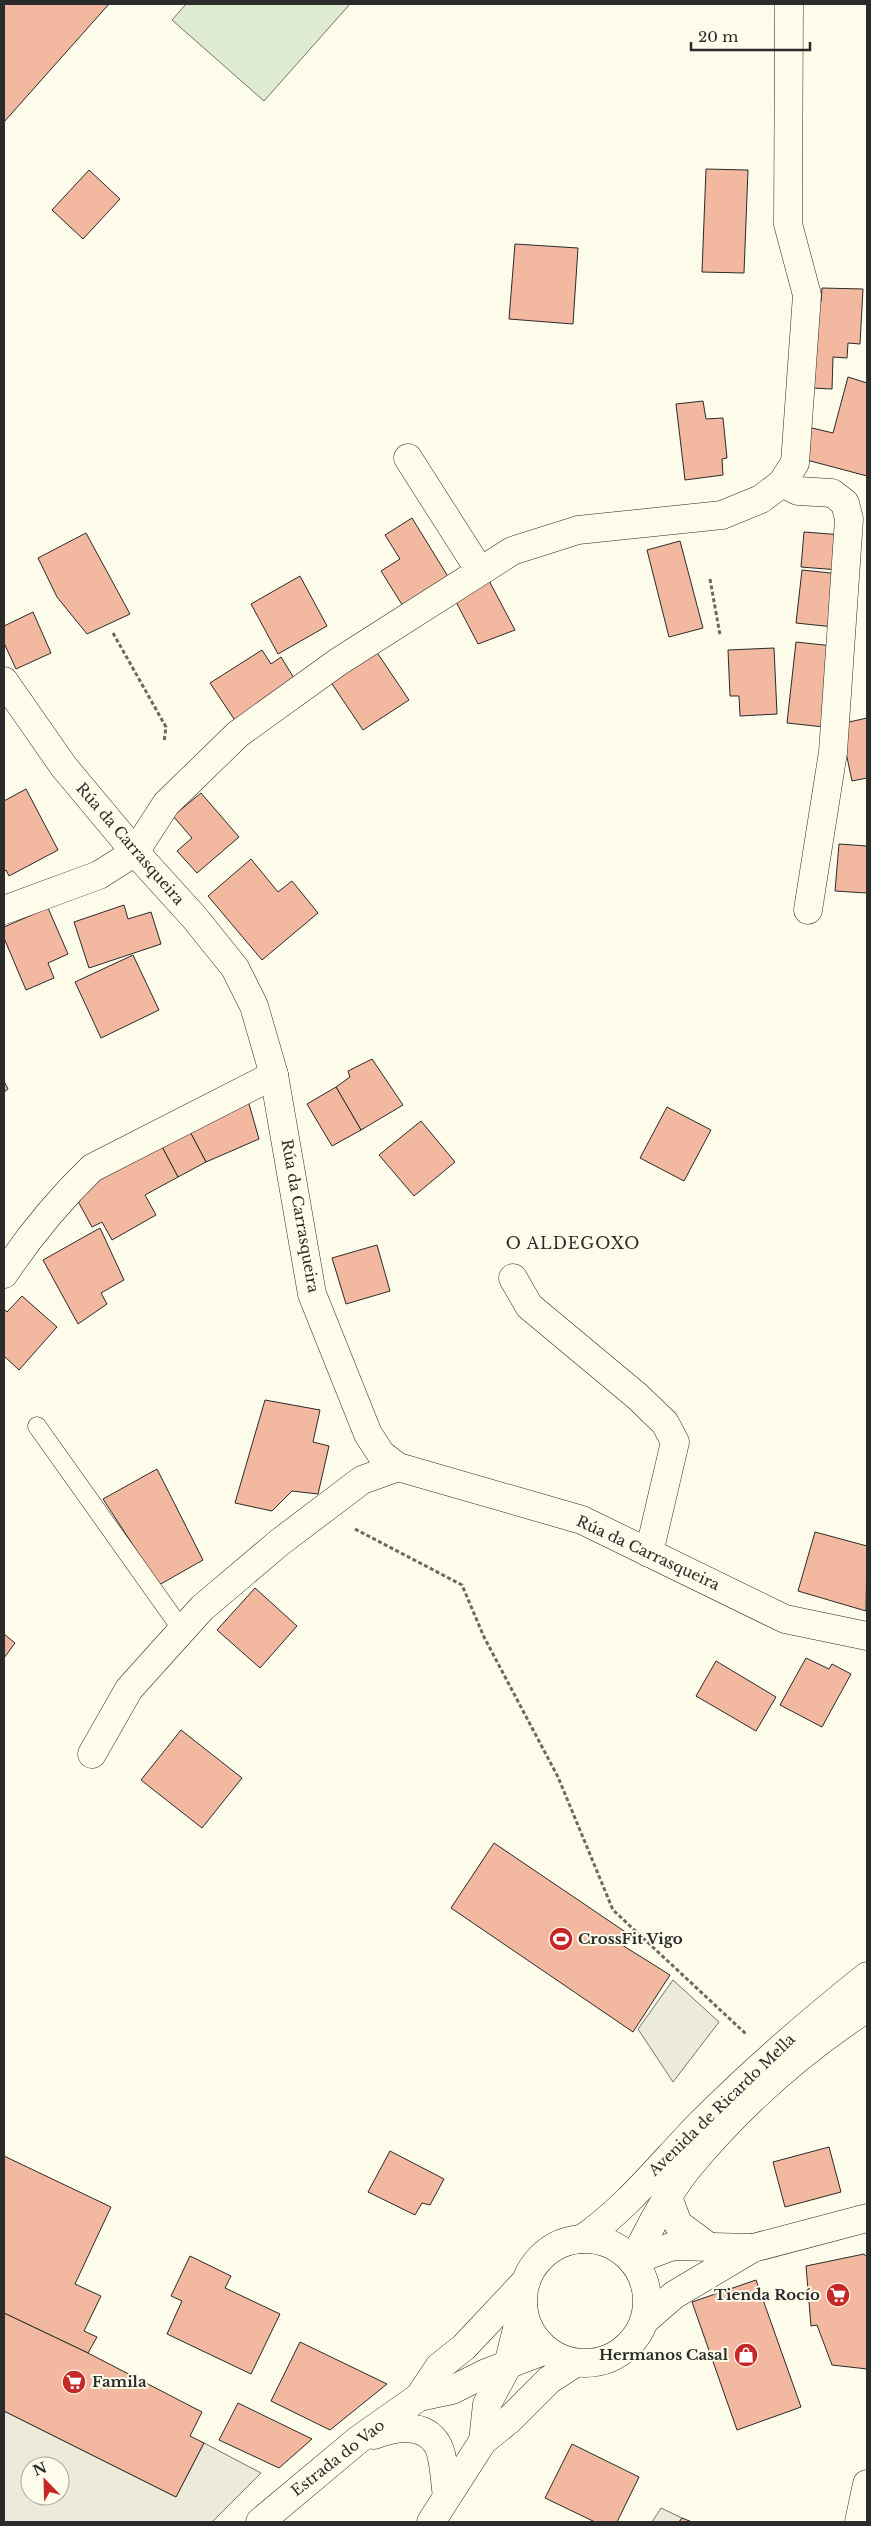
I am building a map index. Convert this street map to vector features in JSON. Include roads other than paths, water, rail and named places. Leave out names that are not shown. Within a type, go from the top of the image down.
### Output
[{"type":"street","points":[[4,910],[99,875],[135,852],[166,804],[238,734],[338,662],[512,551],[578,530],[722,514],[761,499],[782,483],[795,463],[807,296],[788,224],[789,4]]},
{"type":"street","points":[[408,458],[480,571]]},
{"type":"street","points":[[782,483],[798,491],[832,493],[845,503],[849,519],[833,752],[808,910]]},
{"type":"street","name":"Rúa da Carrasqueira","points":[[4,681],[64,767],[135,852],[194,917],[235,968],[254,1006],[274,1075],[312,1294],[368,1434],[381,1454],[398,1467],[582,1520],[785,1619],[867,1636]]},
{"type":"street","points":[[4,1274],[26,1241],[71,1188],[92,1168],[274,1075]]},
{"type":"street","points":[[514,1278],[529,1306],[637,1396],[665,1422],[675,1442],[649,1553]]},
{"type":"street","points":[[92,1754],[129,1689],[182,1630],[223,1590],[280,1542],[362,1480],[398,1467]]},
{"type":"street","name":"Avenida de Ricardo Mella","points":[[582,2240],[608,2221],[663,2162],[744,2081],[802,2028],[867,1976]]},
{"type":"street","name":"Avenida de Ricardo Mella","points":[[633,2261],[657,2214],[686,2170],[731,2120],[799,2058],[867,2008]]},
{"type":"street","points":[[668,2197],[678,2224],[709,2247]]},
{"type":"street","points":[[644,2321],[674,2295],[753,2248],[867,2218]]},
{"type":"street","points":[[483,2442],[487,2404],[508,2365],[524,2293],[537,2262],[554,2247],[582,2240],[597,2240],[611,2245],[633,2261],[643,2278],[648,2300],[644,2321],[634,2340],[617,2354],[596,2362],[575,2362],[546,2350],[534,2337],[526,2322],[524,2293]]},
{"type":"street","points":[[633,2261],[674,2246],[753,2248]]},
{"type":"street","name":"Estrada do Vao","points":[[260,2522],[358,2440],[419,2397],[439,2367],[524,2293]]},
{"type":"street","name":"Estrada do Vao","points":[[419,2397],[452,2390],[546,2350]]},
{"type":"street","points":[[431,2522],[483,2442],[509,2420],[549,2380],[575,2362]]},
{"type":"street","points":[[358,2440],[394,2427],[413,2428],[429,2436],[438,2444],[447,2497]]},
{"type":"street","points":[[859,2522],[867,2484]]},
{"type":"lane","points":[[37,1426],[182,1630]]},
{"type":"place","name":"CrossFit Vigo","points":[[561,1939]]},
{"type":"place","name":"Tienda Rocío","points":[[838,2295]]},
{"type":"place","name":"Hermanos Casal","points":[[746,2355]]},
{"type":"place","name":"Famila","points":[[74,2382]]},
{"type":"district","name":"O ALDEGOXO","points":[[573,1243]]}]
